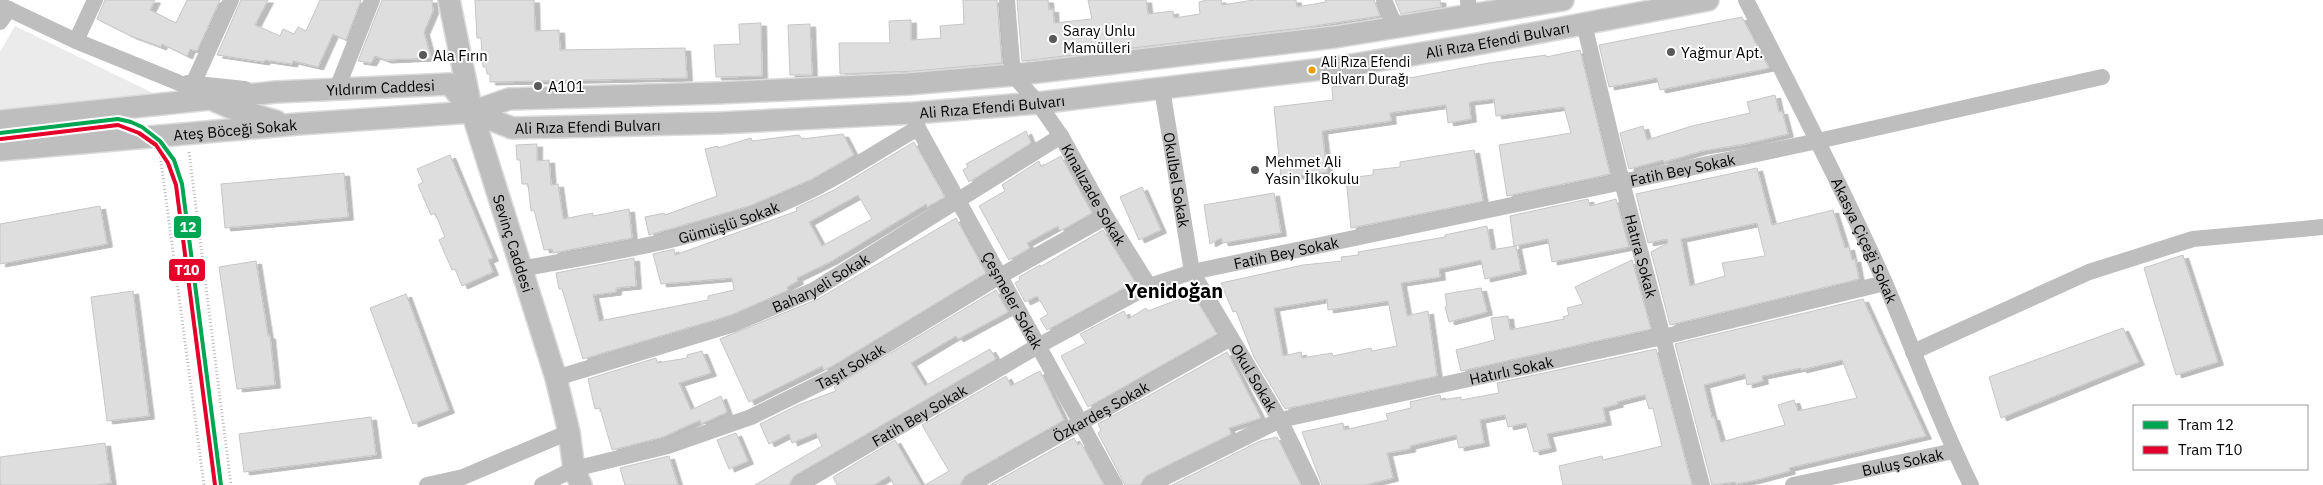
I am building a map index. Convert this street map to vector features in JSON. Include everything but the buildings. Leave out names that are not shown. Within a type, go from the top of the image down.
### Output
[{"type":"main road","name":"Sevinç Caddesi","points":[[449,0],[472,112],[520,269],[556,378],[569,432],[577,477]]},
{"type":"main road","name":"Ali Rıza Efendi Bulvarı","points":[[472,112],[509,99],[717,93],[908,84],[1013,75],[1335,37],[1396,28],[1468,8],[1563,0]]},
{"type":"main road","name":"Ali Rıza Efendi Bulvarı","points":[[472,112],[512,128],[916,121],[1038,103],[1339,67],[1708,0]]},
{"type":"main road","name":"Yıldırım Caddesi","points":[[212,100],[276,92],[336,91],[450,84],[472,112]]},
{"type":"main road","name":"Ateş Böceği Sokak","points":[[0,121],[108,108],[212,100]]},
{"type":"main road","points":[[212,100],[230,108],[273,120],[298,124]]},
{"type":"main road","name":"Ateş Böceği Sokak","points":[[0,150],[298,124],[472,112]]},
{"type":"street","points":[[76,41],[94,0]]},
{"type":"street","points":[[185,83],[231,0]]},
{"type":"street","points":[[336,91],[372,0]]},
{"type":"street","points":[[1007,0],[1013,75]]},
{"type":"street","points":[[1384,0],[1396,28]]},
{"type":"street","name":"Akasya Çiçeği Sokak","points":[[1746,0],[1818,141],[1885,283],[1954,451],[1971,485]]},
{"type":"street","points":[[3,12],[185,83],[212,100]]},
{"type":"street","name":"Hatıra Sokak","points":[[1584,24],[1622,182],[1702,485]]},
{"type":"street","name":"Kınalızade Sokak","points":[[1013,75],[1038,103],[1061,136],[1106,217],[1150,286]]},
{"type":"street","name":"Fatih Bey Sokak","points":[[799,485],[1038,346],[1150,286],[1192,272],[1818,141],[2102,77]]},
{"type":"street","points":[[185,83],[276,92]]},
{"type":"street","name":"Okulbel Sokak","points":[[1162,89],[1192,272]]},
{"type":"street","name":"Çeşmeler Sokak","points":[[916,121],[956,200],[1115,485]]},
{"type":"street","name":"Gümüşlü Sokak","points":[[520,269],[644,246],[728,224],[800,196],[916,121]]},
{"type":"street","name":"Baharyeli Sokak","points":[[556,378],[734,324],[814,290],[1061,136]]},
{"type":"street","name":"Taşıt Sokak","points":[[542,485],[577,477],[751,417],[839,374],[1000,276],[1106,217]]},
{"type":"street","points":[[1913,352],[2089,272],[2193,238],[2323,227]]},
{"type":"street","name":"Okul Sokak","points":[[1192,272],[1280,420],[1312,485]]},
{"type":"street","name":"Hatırlı Sokak","points":[[1150,485],[1280,420],[1663,337],[1885,283]]},
{"type":"street","name":"Özkardeş Sokak","points":[[970,485],[1080,421],[1231,338]]},
{"type":"street","points":[[427,485],[463,477],[569,432]]},
{"type":"street","name":"Buluş Sokak","points":[[1793,485],[1954,451]]},
{"type":"path","points":[[187,134],[231,485]]},
{"type":"path","points":[[157,136],[204,485]]},
{"type":"shaded area","points":[[15,26],[153,93],[0,113],[0,52]]},
{"type":"tram line","name":"12","points":[[0,133],[118,119],[142,127],[160,141],[174,160],[182,184],[221,485]]},
{"type":"tram line","name":"T10","points":[[1,139],[118,125],[139,133],[156,145],[168,163],[176,185],[215,485]]},
{"type":"place","name":"Saray Unlu Mamülleri","points":[[1053,39]]},
{"type":"place","name":"Yağmur Apt.","points":[[1671,52]]},
{"type":"place","name":"Ala Fırın","points":[[423,55]]},
{"type":"place","name":"Ali Rıza Efendi Bulvarı Durağı","points":[[1312,70]]},
{"type":"place","name":"A101","points":[[538,86]]},
{"type":"place","name":"Mehmet Ali Yasin İlkokulu","points":[[1255,170]]},
{"type":"district","name":"Yenidoğan","points":[[1174,290]]}]
